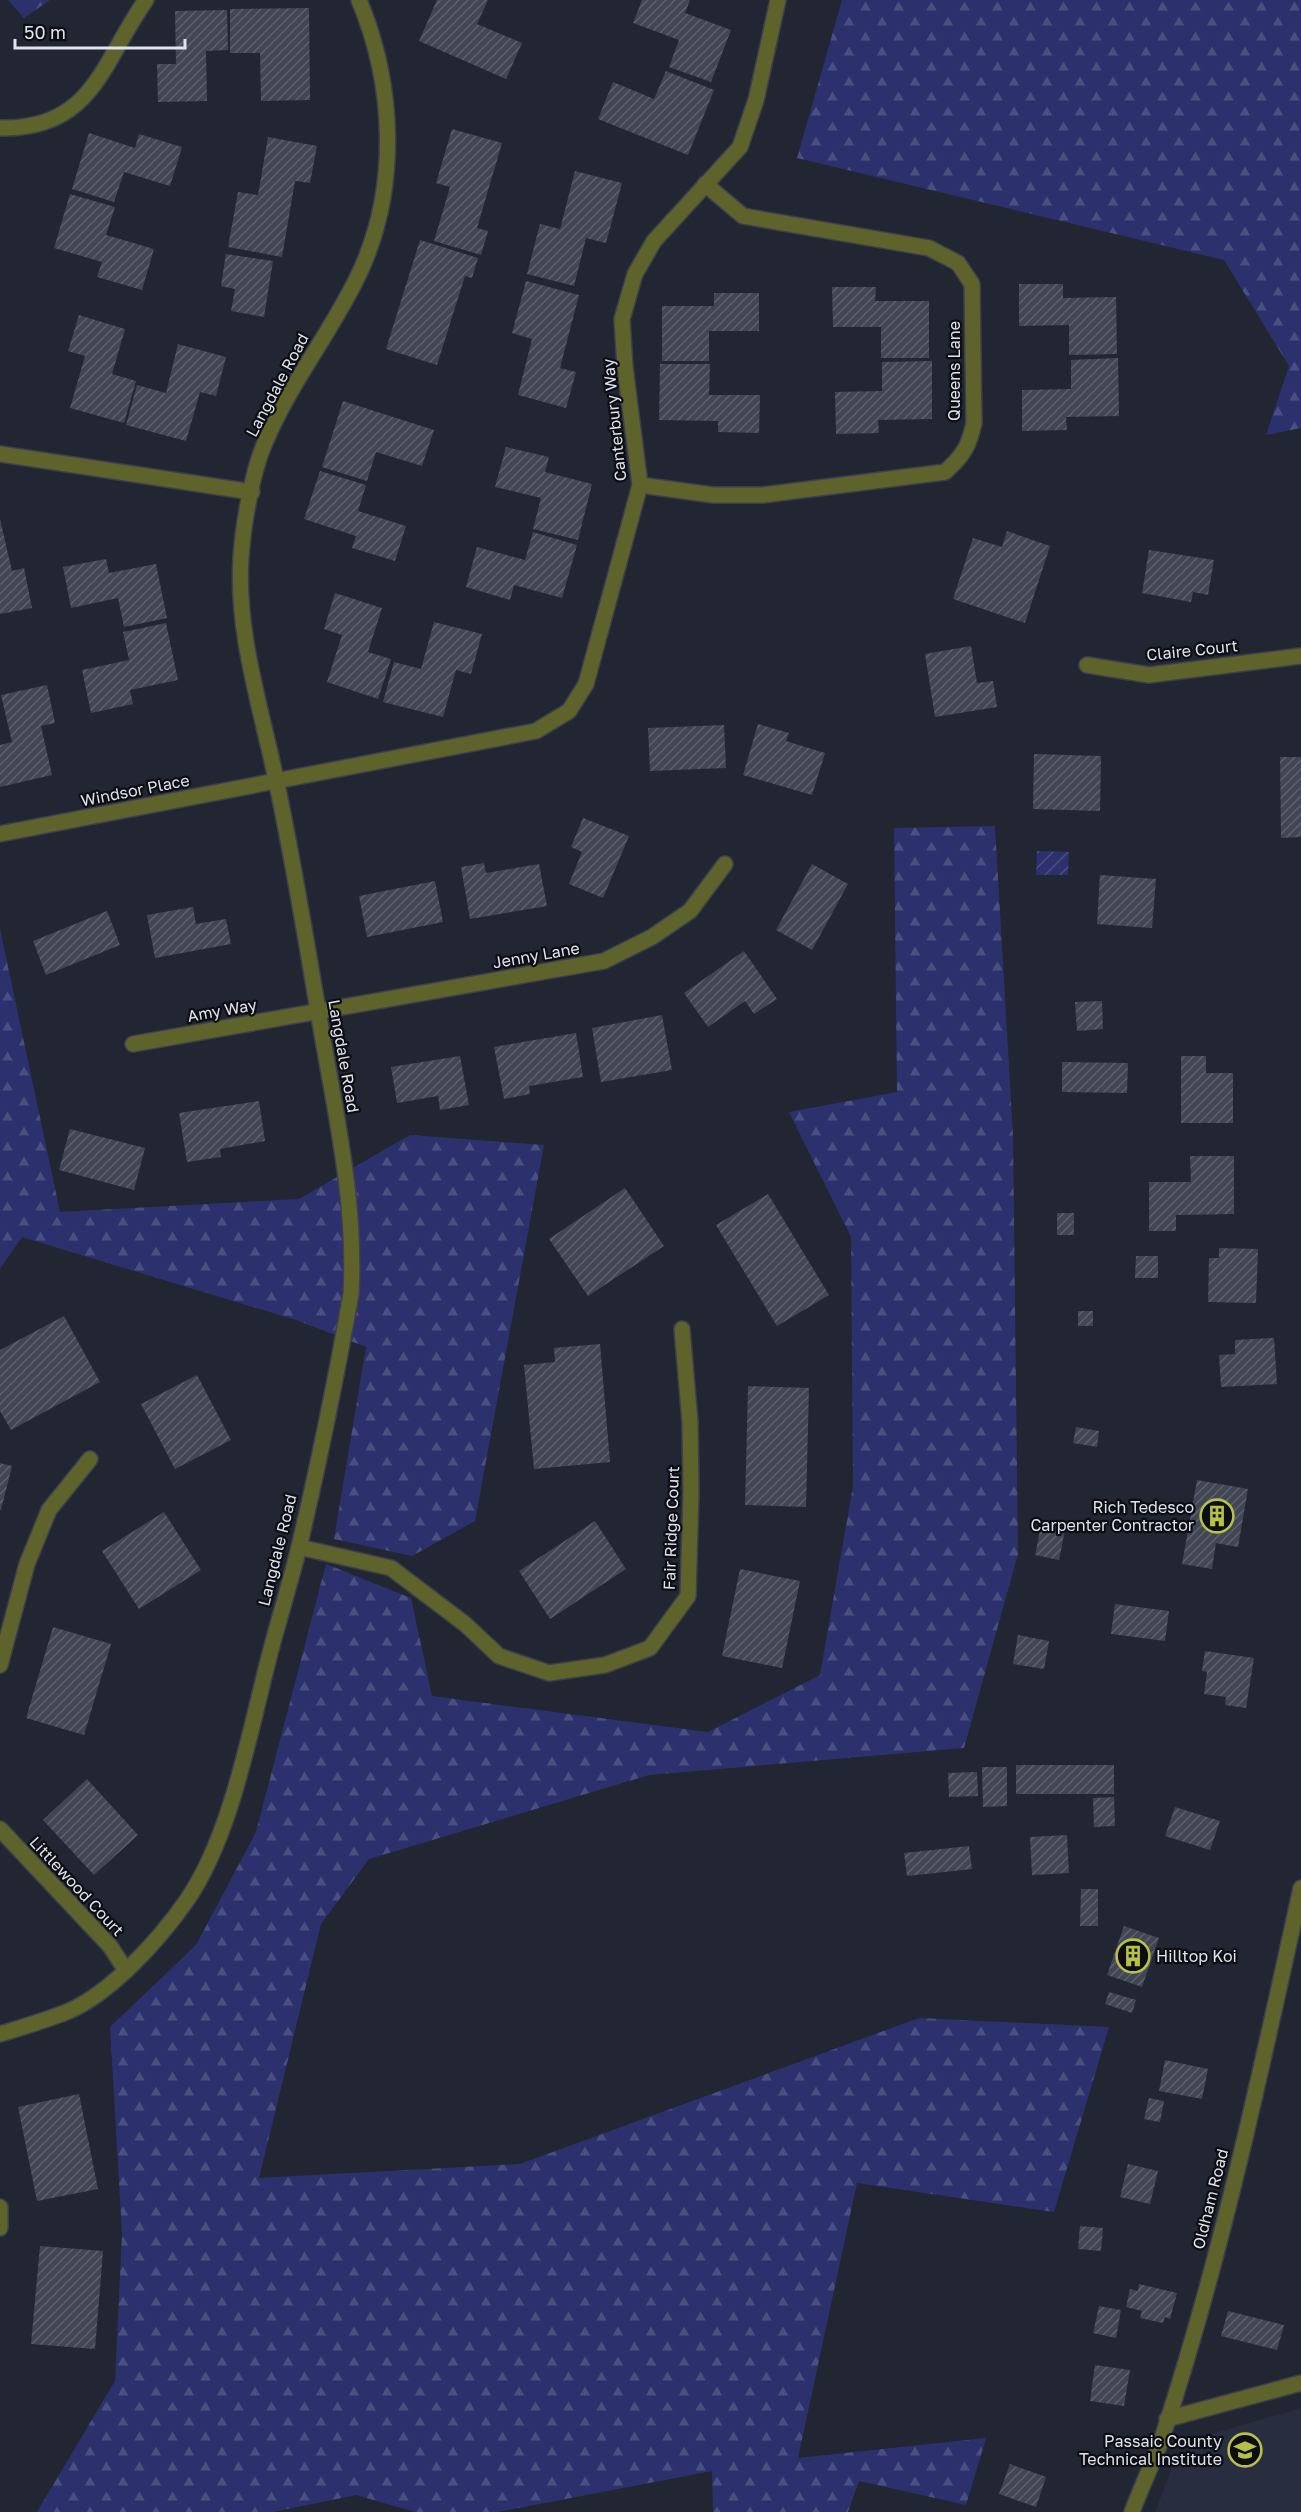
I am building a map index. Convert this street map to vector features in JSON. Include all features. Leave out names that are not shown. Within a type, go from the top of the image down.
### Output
[{"type":"street","points":[[0,128],[19,128],[60,116],[74,108],[98,81],[146,0]]},
{"type":"street","name":"Langdale Road","points":[[0,2034],[70,2010],[99,1993],[146,1951],[171,1922],[189,1898],[206,1865],[223,1824],[246,1749],[299,1547],[351,1294],[353,1258],[348,1183],[276,782],[244,635],[240,597],[241,558],[262,448],[284,403],[360,271],[379,218],[387,148],[384,79],[377,50],[359,0]]},
{"type":"street","name":"Canterbury Way","points":[[276,782],[536,731],[569,711],[586,684],[640,484],[625,367],[622,319],[635,274],[654,241],[740,147],[756,100],[778,0]]},
{"type":"street","name":"Queens Lane","points":[[640,484],[713,495],[763,495],[945,472],[962,456],[971,438],[974,423],[972,284],[958,263],[929,248],[743,216],[705,184]]},
{"type":"street","points":[[0,454],[252,492]]},
{"type":"street","name":"Claire Court","points":[[1087,665],[1149,675],[1301,656]]},
{"type":"street","name":"Windsor Place","points":[[0,834],[276,782]]},
{"type":"street","name":"Jenny Lane","points":[[318,1012],[603,961],[652,938],[690,911],[725,864]]},
{"type":"street","name":"Amy Way","points":[[133,1044],[318,1012]]},
{"type":"street","name":"Fair Ridge Court","points":[[299,1547],[391,1568],[465,1624],[499,1656],[549,1673],[605,1665],[650,1648],[688,1596],[691,1493],[690,1422],[682,1329]]},
{"type":"street","points":[[0,1665],[27,1564],[49,1510],[90,1459]]},
{"type":"street","name":"Littlewood Court","points":[[0,1829],[110,1946],[125,1969]]},
{"type":"street","name":"Oldham Road","points":[[1132,2512],[1167,2419],[1202,2307],[1266,2049],[1301,1888]]},
{"type":"street","points":[[0,2206],[0,2228]]},
{"type":"street","points":[[1167,2419],[1301,2383]]},
{"type":"shaded area","name":"Passaic County Technical Institute","points":[[1301,2408],[1301,2512],[1155,2512],[1173,2465],[1207,2435]]},
{"type":"green space","points":[[8,0],[50,0],[24,18]]},
{"type":"green space","points":[[842,0],[1301,0],[1301,428],[1266,435],[1289,366],[1224,260],[797,158]]},
{"type":"green space","points":[[995,826],[1013,1136],[1018,1554],[964,1748],[649,1775],[369,1859],[321,1924],[259,2178],[520,2164],[919,2018],[1109,2027],[1054,2212],[857,2183],[798,2458],[986,2438],[966,2505],[859,2481],[848,2512],[713,2512],[712,2471],[497,2512],[415,2512],[356,2495],[273,2512],[37,2512],[115,2381],[122,2234],[110,2027],[196,1945],[256,1832],[326,1564],[411,1598],[432,1696],[708,1732],[820,1675],[853,1486],[851,1237],[789,1112],[897,1092],[894,828]]},
{"type":"green space","points":[[1037,851],[1069,852],[1068,875],[1036,875]]},
{"type":"green space","points":[[0,929],[60,1212],[299,1199],[410,1135],[544,1145],[475,1521],[412,1556],[334,1539],[366,1347],[296,1320],[22,1237],[0,1269]]},
{"type":"building","points":[[437,0],[488,0],[477,24],[522,43],[506,79],[419,41]]},
{"type":"building","points":[[642,0],[690,0],[685,13],[731,30],[711,82],[669,67],[679,40],[633,23]]},
{"type":"building","points":[[309,8],[310,100],[261,101],[260,53],[230,53],[230,9]]},
{"type":"building","points":[[227,10],[228,50],[206,51],[207,101],[158,102],[157,64],[176,64],[175,11]]},
{"type":"building","points":[[666,71],[714,90],[688,155],[598,119],[613,82],[654,99]]},
{"type":"building","points":[[452,129],[502,143],[477,228],[488,231],[481,255],[434,241],[450,187],[436,183]]},
{"type":"building","points":[[89,133],[135,148],[139,134],[182,147],[170,186],[124,172],[114,202],[72,189]]},
{"type":"building","points":[[268,137],[317,146],[310,183],[295,181],[282,257],[228,247],[238,192],[258,195]]},
{"type":"building","points":[[575,171],[622,183],[606,243],[586,238],[574,286],[527,274],[540,224],[560,229]]},
{"type":"building","points":[[70,194],[115,207],[106,235],[154,249],[142,290],[97,277],[102,262],[54,248]]},
{"type":"building","points":[[420,240],[478,258],[472,278],[465,276],[437,365],[386,349]]},
{"type":"building","points":[[226,254],[273,261],[264,317],[231,311],[235,289],[221,286]]},
{"type":"building","points":[[526,281],[579,295],[560,368],[576,372],[566,408],[518,395],[532,339],[512,333]]},
{"type":"building","points":[[1019,284],[1063,284],[1063,298],[1116,297],[1117,354],[1069,355],[1069,325],[1019,326]]},
{"type":"building","points":[[832,287],[876,287],[875,301],[929,301],[929,358],[881,358],[881,327],[833,327]]},
{"type":"building","points":[[714,293],[759,293],[759,331],[709,331],[709,361],[662,361],[662,306],[714,306]]},
{"type":"building","points":[[79,315],[125,329],[112,374],[136,381],[124,423],[70,408],[85,356],[68,351]]},
{"type":"building","points":[[178,344],[226,357],[216,396],[200,392],[186,441],[126,425],[137,385],[166,393]]},
{"type":"building","points":[[1118,358],[1119,416],[1066,417],[1067,430],[1022,431],[1022,390],[1071,389],[1071,360]]},
{"type":"building","points":[[932,361],[932,419],[878,420],[879,433],[836,434],[835,392],[882,391],[882,362]]},
{"type":"building","points":[[660,364],[710,364],[709,395],[760,395],[759,433],[718,432],[718,421],[659,420]]},
{"type":"building","points":[[343,401],[434,430],[422,466],[376,452],[367,481],[322,467]]},
{"type":"building","points":[[506,447],[549,457],[545,472],[592,484],[578,540],[533,529],[541,498],[495,487]]},
{"type":"building","points":[[320,471],[366,485],[358,511],[406,526],[395,561],[352,548],[356,536],[304,519]]},
{"type":"building","points":[[0,519],[12,571],[24,568],[32,608],[0,614]]},
{"type":"building","points":[[1007,531],[1050,546],[1025,623],[953,599],[973,538],[1002,547]]},
{"type":"building","points":[[533,532],[577,545],[562,598],[514,585],[510,600],[466,587],[477,547],[525,560]]},
{"type":"building","points":[[1149,550],[1214,560],[1208,595],[1193,592],[1191,602],[1142,593]]},
{"type":"building","points":[[106,559],[109,573],[156,564],[167,618],[124,627],[118,598],[71,608],[63,567]]},
{"type":"building","points":[[335,593],[382,608],[368,652],[391,659],[378,699],[327,682],[342,635],[324,629]]},
{"type":"building","points":[[434,622],[482,634],[471,674],[456,670],[443,717],[383,702],[394,662],[421,669]]},
{"type":"building","points":[[166,623],[178,680],[130,690],[133,704],[91,713],[82,670],[129,660],[123,632]]},
{"type":"building","points":[[971,646],[977,683],[993,681],[997,707],[935,717],[925,654]]},
{"type":"building","points":[[47,685],[55,723],[41,726],[52,775],[0,787],[0,745],[12,742],[1,695]]},
{"type":"building","points":[[758,724],[789,733],[786,741],[825,753],[812,795],[743,775]]},
{"type":"building","points":[[724,725],[726,768],[650,771],[648,728]]},
{"type":"building","points":[[1034,754],[1101,756],[1100,811],[1033,809]]},
{"type":"building","points":[[1280,757],[1301,757],[1301,837],[1281,838]]},
{"type":"building","points":[[583,818],[629,836],[603,898],[569,884],[582,852],[571,847]]},
{"type":"building","points":[[484,863],[486,873],[539,864],[547,906],[470,919],[461,867]]},
{"type":"building","points":[[812,864],[848,884],[812,950],[776,930]]},
{"type":"building","points":[[1100,875],[1156,879],[1152,928],[1097,924]]},
{"type":"building","points":[[435,881],[443,922],[367,937],[359,896]]},
{"type":"building","points":[[193,907],[196,924],[226,919],[231,944],[155,958],[147,915]]},
{"type":"building","points":[[107,911],[120,945],[46,975],[33,941]]},
{"type":"building","points":[[744,951],[777,999],[754,1014],[745,1001],[708,1027],[684,993]]},
{"type":"building","points":[[1102,1001],[1103,1029],[1077,1031],[1075,1002]]},
{"type":"building","points":[[662,1015],[672,1070],[601,1082],[592,1028]]},
{"type":"building","points":[[576,1033],[583,1077],[529,1086],[530,1094],[504,1099],[494,1047]]},
{"type":"building","points":[[460,1056],[469,1105],[440,1110],[438,1096],[397,1103],[391,1067]]},
{"type":"building","points":[[1181,1056],[1206,1056],[1206,1073],[1233,1073],[1233,1123],[1181,1123]]},
{"type":"building","points":[[1062,1062],[1128,1063],[1127,1093],[1062,1092]]},
{"type":"building","points":[[259,1101],[265,1141],[220,1149],[221,1157],[187,1162],[179,1113]]},
{"type":"building","points":[[70,1129],[145,1148],[134,1190],[59,1170]]},
{"type":"building","points":[[1190,1156],[1234,1156],[1234,1214],[1176,1215],[1176,1231],[1149,1231],[1149,1182],[1191,1182]]},
{"type":"building","points":[[625,1188],[664,1246],[588,1296],[549,1239]]},
{"type":"building","points":[[768,1194],[829,1295],[777,1326],[716,1225]]},
{"type":"building","points":[[1057,1213],[1074,1213],[1074,1235],[1057,1235]]},
{"type":"building","points":[[1219,1248],[1258,1249],[1256,1303],[1208,1302],[1209,1258],[1219,1258]]},
{"type":"building","points":[[1136,1256],[1158,1256],[1158,1278],[1135,1278]]},
{"type":"building","points":[[1078,1311],[1093,1311],[1093,1326],[1078,1326]]},
{"type":"building","points":[[64,1316],[100,1382],[11,1430],[0,1411],[0,1350]]},
{"type":"building","points":[[1274,1338],[1277,1384],[1221,1387],[1219,1355],[1235,1354],[1235,1340]]},
{"type":"building","points":[[600,1344],[610,1462],[534,1469],[524,1365],[555,1362],[554,1348]]},
{"type":"building","points":[[197,1375],[231,1440],[175,1469],[141,1404]]},
{"type":"building","points":[[748,1386],[809,1388],[806,1507],[745,1505]]},
{"type":"building","points":[[1076,1427],[1099,1431],[1097,1447],[1073,1443]]},
{"type":"building","points":[[0,1463],[12,1466],[1,1510],[0,1510]]},
{"type":"building","name":"Rich Tedesco Carpenter Contractor","points":[[1197,1480],[1248,1489],[1238,1547],[1216,1543],[1212,1569],[1182,1564]]},
{"type":"building","points":[[164,1512],[201,1570],[139,1609],[102,1551]]},
{"type":"building","points":[[595,1521],[626,1569],[550,1619],[519,1571]]},
{"type":"building","points":[[1042,1521],[1066,1525],[1059,1560],[1035,1555]]},
{"type":"building","points":[[740,1569],[800,1581],[782,1668],[722,1656]]},
{"type":"building","points":[[1115,1604],[1169,1611],[1165,1641],[1111,1634]]},
{"type":"building","points":[[53,1627],[111,1644],[84,1735],[26,1718]]},
{"type":"building","points":[[1018,1635],[1049,1641],[1044,1669],[1013,1664]]},
{"type":"building","points":[[1205,1651],[1254,1658],[1246,1708],[1225,1705],[1226,1697],[1204,1694],[1207,1672],[1202,1671]]},
{"type":"building","points":[[1016,1765],[1114,1765],[1114,1794],[1016,1794]]},
{"type":"building","points":[[982,1767],[1007,1767],[1007,1806],[983,1807]]},
{"type":"building","points":[[977,1772],[978,1796],[949,1797],[948,1773]]},
{"type":"building","points":[[87,1779],[138,1835],[94,1875],[43,1820]]},
{"type":"building","points":[[1114,1797],[1115,1826],[1094,1827],[1093,1798]]},
{"type":"building","points":[[1175,1807],[1220,1821],[1210,1850],[1165,1836]]},
{"type":"building","points":[[1067,1835],[1069,1873],[1032,1875],[1030,1837]]},
{"type":"building","points":[[969,1846],[972,1869],[907,1876],[904,1853]]},
{"type":"building","points":[[1081,1889],[1098,1889],[1098,1926],[1080,1926]]},
{"type":"building","name":"Hilltop Koi","points":[[1124,1926],[1159,1938],[1142,1987],[1107,1975]]},
{"type":"building","points":[[1109,1992],[1136,2000],[1132,2013],[1105,2004]]},
{"type":"building","points":[[1165,2060],[1208,2069],[1202,2099],[1159,2091]]},
{"type":"building","points":[[79,2094],[98,2189],[37,2201],[18,2107]]},
{"type":"building","points":[[1149,2098],[1164,2101],[1160,2122],[1144,2119]]},
{"type":"building","points":[[1128,2164],[1158,2171],[1150,2204],[1120,2197]]},
{"type":"building","points":[[1080,2226],[1103,2228],[1101,2251],[1078,2249]]},
{"type":"building","points":[[40,2246],[103,2251],[95,2349],[31,2344]]},
{"type":"building","points":[[1139,2284],[1177,2293],[1170,2319],[1165,2317],[1163,2323],[1140,2318],[1142,2311],[1126,2307],[1130,2289],[1138,2291]]},
{"type":"building","points":[[1099,2306],[1121,2310],[1116,2338],[1093,2333]]},
{"type":"building","points":[[1228,2311],[1284,2325],[1277,2350],[1221,2336]]},
{"type":"building","points":[[1095,2365],[1130,2370],[1124,2406],[1090,2401]]},
{"type":"building","points":[[1010,2464],[1046,2477],[1036,2507],[999,2494]]},
{"type":"place","name":"Rich Tedesco Carpenter Contractor","points":[[1217,1516]]},
{"type":"place","name":"Hilltop Koi","points":[[1133,1956]]},
{"type":"place","name":"Passaic County Technical Institute","points":[[1245,2450]]}]
